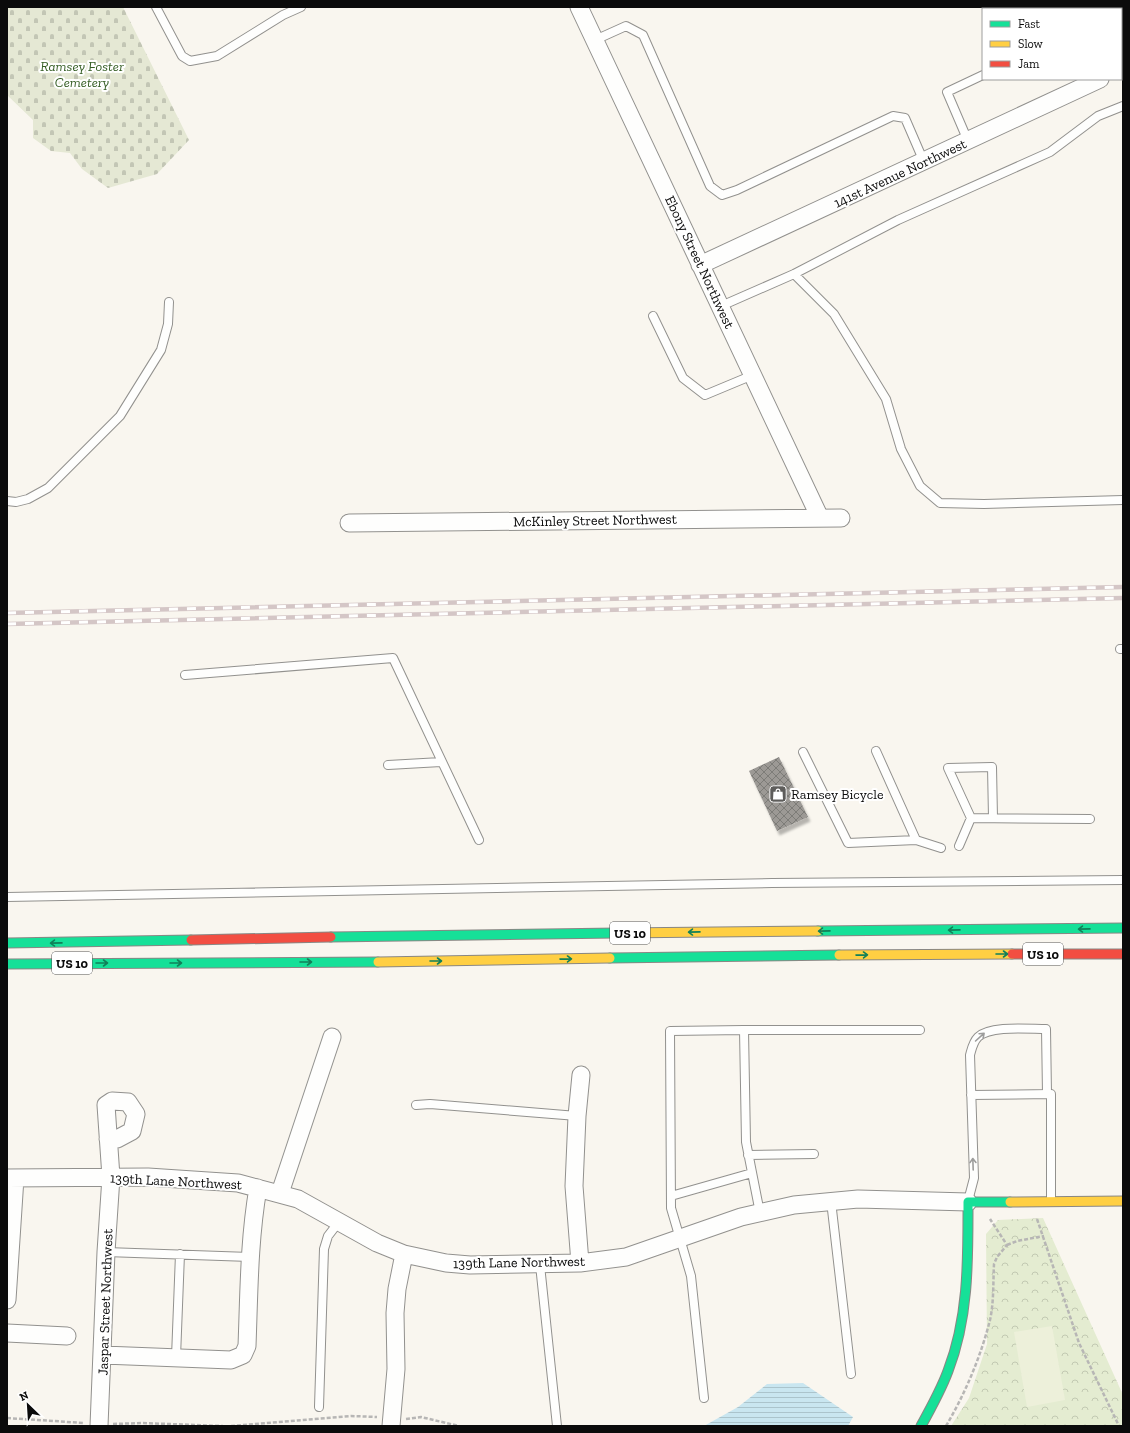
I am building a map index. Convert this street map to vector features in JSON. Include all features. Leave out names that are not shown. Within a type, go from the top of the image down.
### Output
[{"type":"main road","name":"US 10","points":[[7,943],[529,934],[1123,928]]},
{"type":"main road","name":"US 10","points":[[7,964],[466,961],[672,956],[1123,954]]},
{"type":"main road","points":[[921,1426],[935,1403],[947,1376],[961,1329],[968,1277],[968,1202],[1123,1201]]},
{"type":"street","name":"Ebony Street Northwest","points":[[580,7],[820,518]]},
{"type":"street","name":"141st Avenue Northwest","points":[[700,265],[1098,80]]},
{"type":"street","name":"McKinley Street Northwest","points":[[349,523],[841,518]]},
{"type":"street","points":[[280,1193],[332,1037]]},
{"type":"street","points":[[580,1263],[574,1186],[577,1116],[581,1075]]},
{"type":"street","name":"Jaspar Street Northwest","points":[[100,1426],[106,1252],[111,1177],[108,1139]]},
{"type":"street","name":"139th Lane Northwest","points":[[11,1178],[111,1177],[206,1180],[238,1183],[298,1199],[338,1223],[377,1243],[404,1254],[446,1263],[470,1265],[540,1265],[580,1263],[626,1257],[734,1219],[794,1205],[858,1199],[968,1202]]},
{"type":"street","points":[[7,1300],[11,1178]]},
{"type":"street","points":[[103,1355],[231,1360],[243,1355],[247,1346],[250,1257],[253,1217],[258,1188]]},
{"type":"street","points":[[391,1421],[396,1369],[395,1313],[397,1290],[404,1254]]},
{"type":"street","points":[[7,1333],[67,1336]]},
{"type":"lane","points":[[156,7],[182,56],[190,61],[217,56],[283,15],[301,7]]},
{"type":"lane","points":[[595,40],[626,26],[643,35],[710,186],[722,195],[737,190],[893,116],[905,118],[924,162]]},
{"type":"lane","points":[[968,141],[947,92],[982,75]]},
{"type":"lane","points":[[721,306],[794,274],[898,220],[1050,152],[1098,116],[1123,106]]},
{"type":"lane","points":[[794,274],[834,314],[886,399],[901,449],[920,486],[940,503],[984,504],[1123,500]]},
{"type":"lane","points":[[7,501],[16,502],[28,499],[48,488],[120,416],[161,350],[168,324],[169,302]]},
{"type":"lane","points":[[652,316],[683,378],[705,395],[753,375]]},
{"type":"lane","points":[[185,676],[393,658],[479,840]]},
{"type":"lane","points":[[876,751],[916,840]]},
{"type":"lane","points":[[803,752],[848,843],[916,840],[941,848]]},
{"type":"lane","points":[[388,765],[441,762]]},
{"type":"lane","points":[[959,846],[971,818],[948,768],[992,766],[992,818]]},
{"type":"lane","points":[[971,818],[1090,819]]},
{"type":"lane","points":[[7,897],[772,882],[1123,880]]},
{"type":"lane","points":[[968,1202],[974,1178],[970,1055],[973,1044],[979,1036],[995,1030],[1046,1029],[1047,1094]]},
{"type":"lane","points":[[744,1030],[746,1142],[760,1213]]},
{"type":"lane","points":[[704,1398],[690,1276],[671,1208],[670,1031],[920,1030]]},
{"type":"lane","points":[[971,1095],[1051,1094],[1051,1201]]},
{"type":"lane","points":[[416,1105],[430,1104],[577,1116]]},
{"type":"lane","points":[[748,1154],[814,1154]]},
{"type":"lane","points":[[671,1196],[752,1173]]},
{"type":"lane","points":[[831,1201],[850,1374]]},
{"type":"lane","points":[[319,1407],[324,1249],[328,1236],[338,1223]]},
{"type":"lane","points":[[106,1252],[250,1257]]},
{"type":"lane","points":[[176,1357],[180,1254]]},
{"type":"lane","points":[[540,1265],[557,1426]]},
{"type":"path","points":[[1033,1201],[1035,1215],[1044,1236],[1079,1343],[1119,1426]]},
{"type":"path","points":[[989,1217],[1007,1246]]},
{"type":"path","points":[[946,1426],[969,1379],[990,1320],[994,1264],[997,1257],[1007,1246],[1017,1241],[1044,1236]]},
{"type":"path","points":[[231,1426],[350,1416],[372,1416],[391,1421],[421,1417],[459,1426]]},
{"type":"green space","name":"Ramsey Foster Cemetery","points":[[7,7],[123,7],[189,140],[157,174],[108,188],[82,169],[70,153],[51,151],[33,138],[33,120],[7,95]]},
{"type":"green space","points":[[1043,1218],[1123,1395],[1123,1426],[951,1426],[969,1398],[987,1344],[986,1234],[998,1220]]},
{"type":"green space","points":[[1052,1326],[1065,1400],[1027,1407],[1014,1332]]},
{"type":"water","points":[[803,1383],[853,1417],[848,1426],[704,1426],[738,1407],[767,1384]]},
{"type":"building","name":"Ramsey Bicycle","points":[[779,757],[808,817],[777,831],[749,771]]},
{"type":"railway","points":[[7,613],[1123,587]]},
{"type":"railway","points":[[7,624],[1123,598]]},
{"type":"traffic: fast","points":[[818,931],[1123,928]]},
{"type":"traffic: fast","points":[[331,937],[617,933]]},
{"type":"traffic: fast","points":[[7,943],[191,940]]},
{"type":"traffic: fast","points":[[610,958],[839,955]]},
{"type":"traffic: fast","points":[[7,964],[378,962]]},
{"type":"traffic: fast","points":[[921,1426],[936,1399],[945,1378],[955,1351],[960,1330],[966,1288],[968,1202],[1010,1202]]},
{"type":"traffic: slow","points":[[617,933],[818,931]]},
{"type":"traffic: slow","points":[[839,955],[1012,954]]},
{"type":"traffic: slow","points":[[378,962],[610,958]]},
{"type":"traffic: slow","points":[[1010,1202],[1123,1201]]},
{"type":"traffic: jam","points":[[191,940],[331,937]]},
{"type":"traffic: jam","points":[[1012,954],[1123,954]]},
{"type":"place","name":"Ramsey Bicycle","points":[[778,794]]}]
